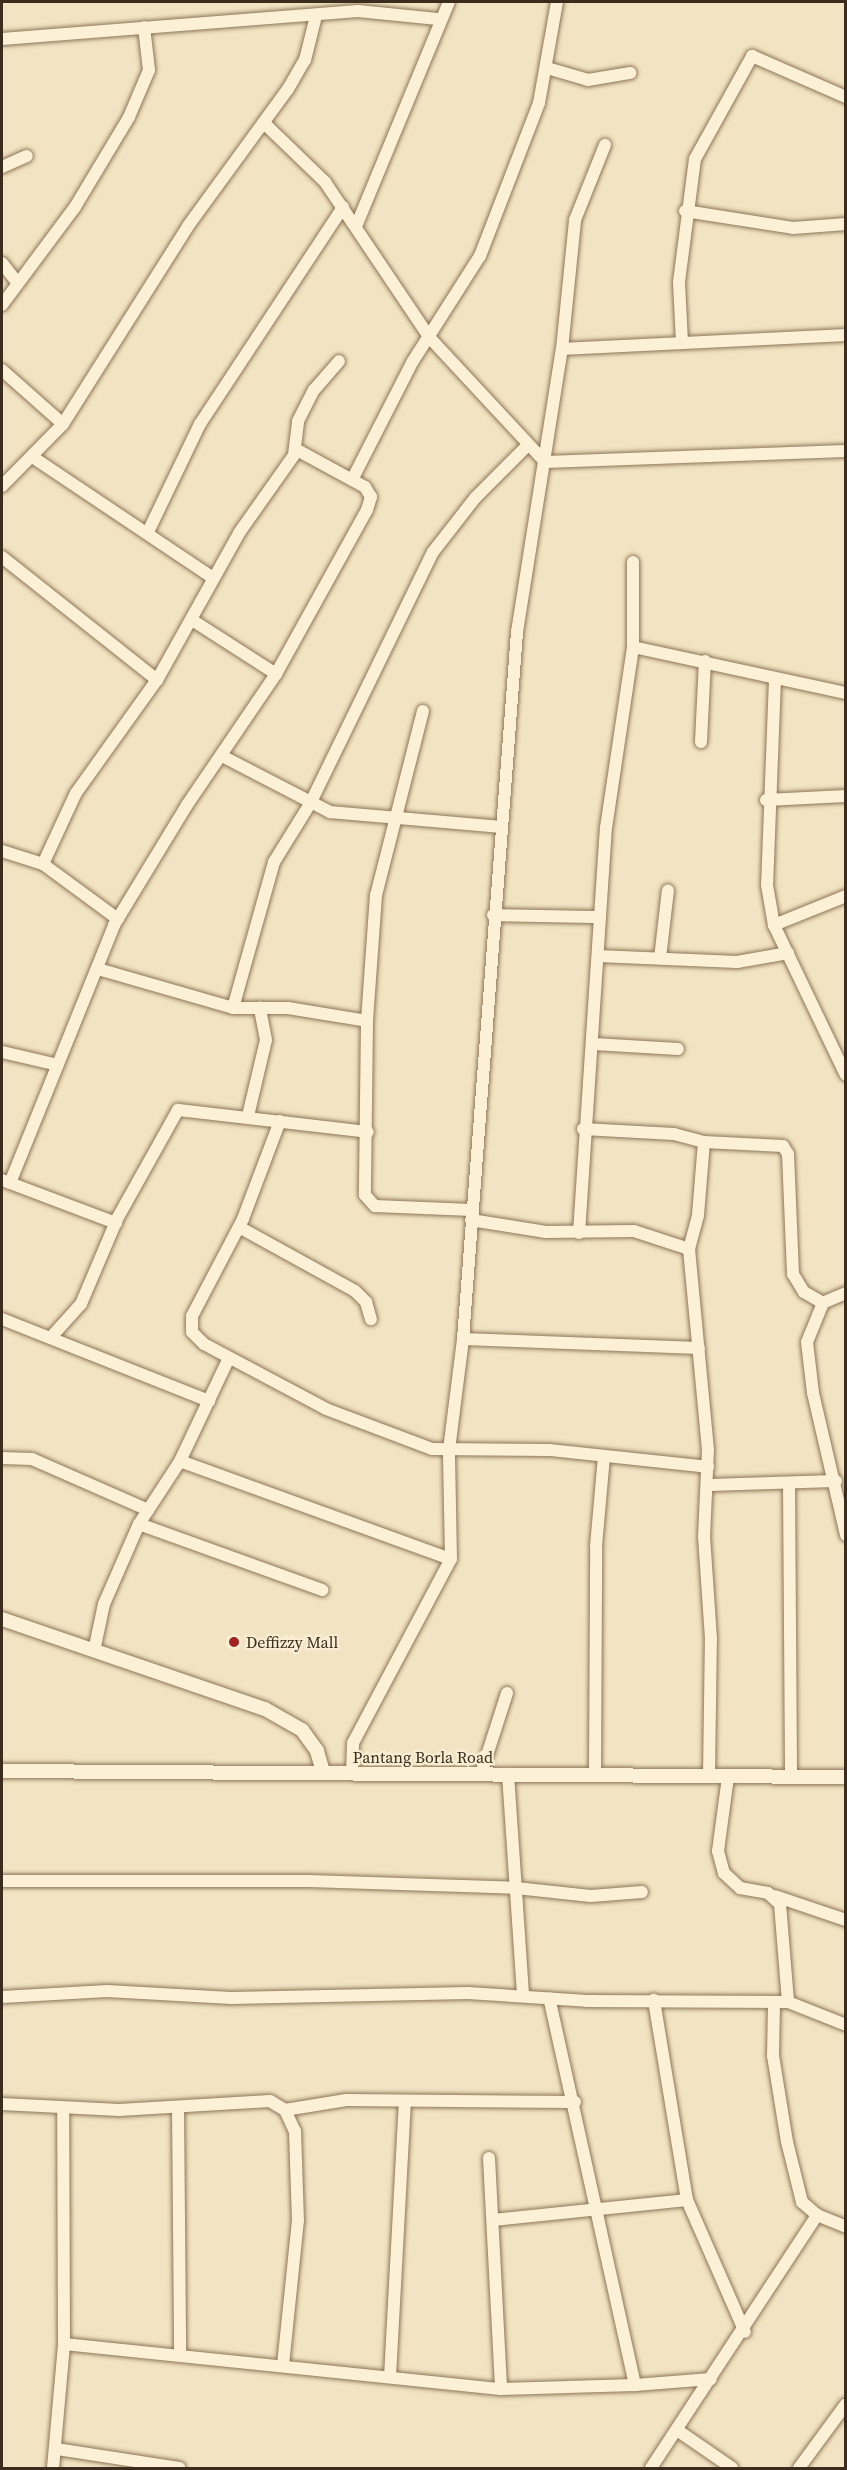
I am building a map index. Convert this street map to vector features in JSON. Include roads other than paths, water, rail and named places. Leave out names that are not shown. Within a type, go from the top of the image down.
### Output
[{"type":"street","points":[[357,224],[390,153],[438,19],[449,2]]},
{"type":"street","points":[[353,478],[429,337],[480,256],[526,142],[547,68],[557,2]]},
{"type":"street","points":[[2,39],[316,16],[358,6],[438,19]]},
{"type":"street","points":[[2,486],[34,458],[63,424],[188,226],[264,123],[305,60],[316,16]]},
{"type":"street","points":[[2,305],[75,207],[129,117],[149,70],[144,27]]},
{"type":"street","points":[[682,342],[685,211],[695,159],[752,56],[846,97]]},
{"type":"street","points":[[547,68],[588,80],[630,73]]},
{"type":"street","points":[[264,123],[294,147],[357,224],[429,337],[526,447],[545,462],[846,451]]},
{"type":"street","points":[[352,1774],[353,1743],[451,1559],[449,1450],[463,1339],[493,915],[517,632],[562,349],[575,220],[605,145]]},
{"type":"street","points":[[2,167],[27,156]]},
{"type":"street","points":[[148,532],[200,424],[343,207]]},
{"type":"street","points":[[685,211],[793,228],[846,224]]},
{"type":"street","points":[[2,263],[17,282]]},
{"type":"street","points":[[562,349],[846,334]]},
{"type":"street","points":[[43,864],[82,783],[157,680],[192,620],[213,578],[297,450],[298,421],[314,390],[339,361]]},
{"type":"street","points":[[2,370],[63,424]]},
{"type":"street","points":[[233,1008],[274,862],[310,804],[433,552],[482,491],[526,447]]},
{"type":"street","points":[[116,1223],[6,1181],[58,1065],[118,919],[276,674],[367,510],[371,497],[353,478],[297,450]]},
{"type":"street","points":[[34,458],[148,532],[213,578]]},
{"type":"street","points":[[2,557],[157,680]]},
{"type":"street","points":[[579,1233],[583,1129],[594,1044],[606,828],[633,647],[633,562]]},
{"type":"street","points":[[192,620],[276,674]]},
{"type":"street","points":[[633,647],[846,693]]},
{"type":"street","points":[[700,742],[705,661]]},
{"type":"street","points":[[775,679],[766,800],[767,885],[774,925],[844,1069]]},
{"type":"street","points":[[423,711],[393,821],[376,895],[367,1021],[368,1202],[472,1215],[579,1233],[634,1231],[689,1249]]},
{"type":"street","points":[[222,756],[310,804],[393,821],[501,827]]},
{"type":"street","points":[[766,800],[846,796]]},
{"type":"street","points":[[2,851],[43,864],[118,919]]},
{"type":"street","points":[[660,958],[668,890]]},
{"type":"street","points":[[774,925],[846,896]]},
{"type":"street","points":[[493,915],[600,917]]},
{"type":"street","points":[[598,956],[748,962],[788,953]]},
{"type":"street","points":[[98,969],[233,1008],[260,1008],[367,1021]]},
{"type":"street","points":[[248,1116],[266,1040],[260,1008]]},
{"type":"street","points":[[594,1044],[678,1049]]},
{"type":"street","points":[[2,1052],[58,1065]]},
{"type":"street","points":[[53,1335],[81,1304],[116,1223],[178,1110],[248,1116],[368,1132]]},
{"type":"street","points":[[280,1121],[239,1227],[192,1316],[192,1332],[229,1358],[326,1409],[432,1449],[486,1447],[708,1467]]},
{"type":"street","points":[[583,1129],[674,1134],[704,1142],[783,1146],[788,1154],[793,1274],[804,1292],[823,1303]]},
{"type":"street","points":[[704,1142],[698,1215],[689,1249],[708,1467],[709,1776]]},
{"type":"street","points":[[239,1227],[355,1291],[371,1318]]},
{"type":"street","points":[[846,1293],[823,1303],[807,1342],[813,1393],[836,1481],[846,1535]]},
{"type":"street","points":[[2,1319],[53,1335],[136,1376],[209,1401]]},
{"type":"street","points":[[463,1339],[699,1348]]},
{"type":"street","points":[[94,1651],[104,1604],[140,1524],[180,1461],[229,1358]]},
{"type":"street","points":[[595,1774],[596,1546],[604,1456]]},
{"type":"street","points":[[2,1458],[32,1459],[148,1510]]},
{"type":"street","points":[[180,1461],[451,1559]]},
{"type":"street","points":[[708,1485],[836,1481]]},
{"type":"street","points":[[789,1484],[791,1777]]},
{"type":"street","points":[[140,1524],[322,1590]]},
{"type":"street","points":[[2,1619],[291,1722],[313,1744],[322,1772]]},
{"type":"street","points":[[481,1774],[507,1693]]},
{"type":"street","name":"Pantang Borla Road","points":[[2,1771],[846,1777]]},
{"type":"street","points":[[508,1774],[523,1995]]},
{"type":"street","points":[[728,1777],[718,1851],[724,1873],[740,1888],[775,1896],[846,1920]]},
{"type":"street","points":[[2,1881],[265,1880],[516,1888],[591,1896],[642,1892]]},
{"type":"street","points":[[775,1896],[788,2002]]},
{"type":"street","points":[[2,1997],[107,1990],[231,1998],[523,1995],[549,1998],[788,2002],[846,2025]]},
{"type":"street","points":[[549,1998],[636,2385]]},
{"type":"street","points":[[654,2000],[687,2200],[745,2331]]},
{"type":"street","points":[[774,2003],[772,2056],[787,2142],[802,2202],[817,2215],[846,2227]]},
{"type":"street","points":[[2,2104],[63,2109],[178,2107],[270,2100],[285,2110],[295,2131],[298,2220],[283,2365]]},
{"type":"street","points":[[285,2110],[346,2100],[574,2102]]},
{"type":"street","points":[[390,2376],[405,2102]]},
{"type":"street","points":[[178,2107],[180,2353]]},
{"type":"street","points":[[53,2469],[57,2449],[64,2344],[63,2109]]},
{"type":"street","points":[[489,2158],[501,2389]]},
{"type":"street","points":[[493,2220],[599,2213],[687,2200]]},
{"type":"street","points":[[651,2469],[745,2331],[817,2215]]},
{"type":"street","points":[[64,2344],[180,2353],[501,2389],[636,2385],[711,2379]]},
{"type":"street","points":[[799,2469],[846,2404]]},
{"type":"street","points":[[676,2430],[732,2469]]},
{"type":"street","points":[[57,2449],[180,2469]]},
{"type":"place","name":"Deffizzy Mall","points":[[234,1642]]}]
